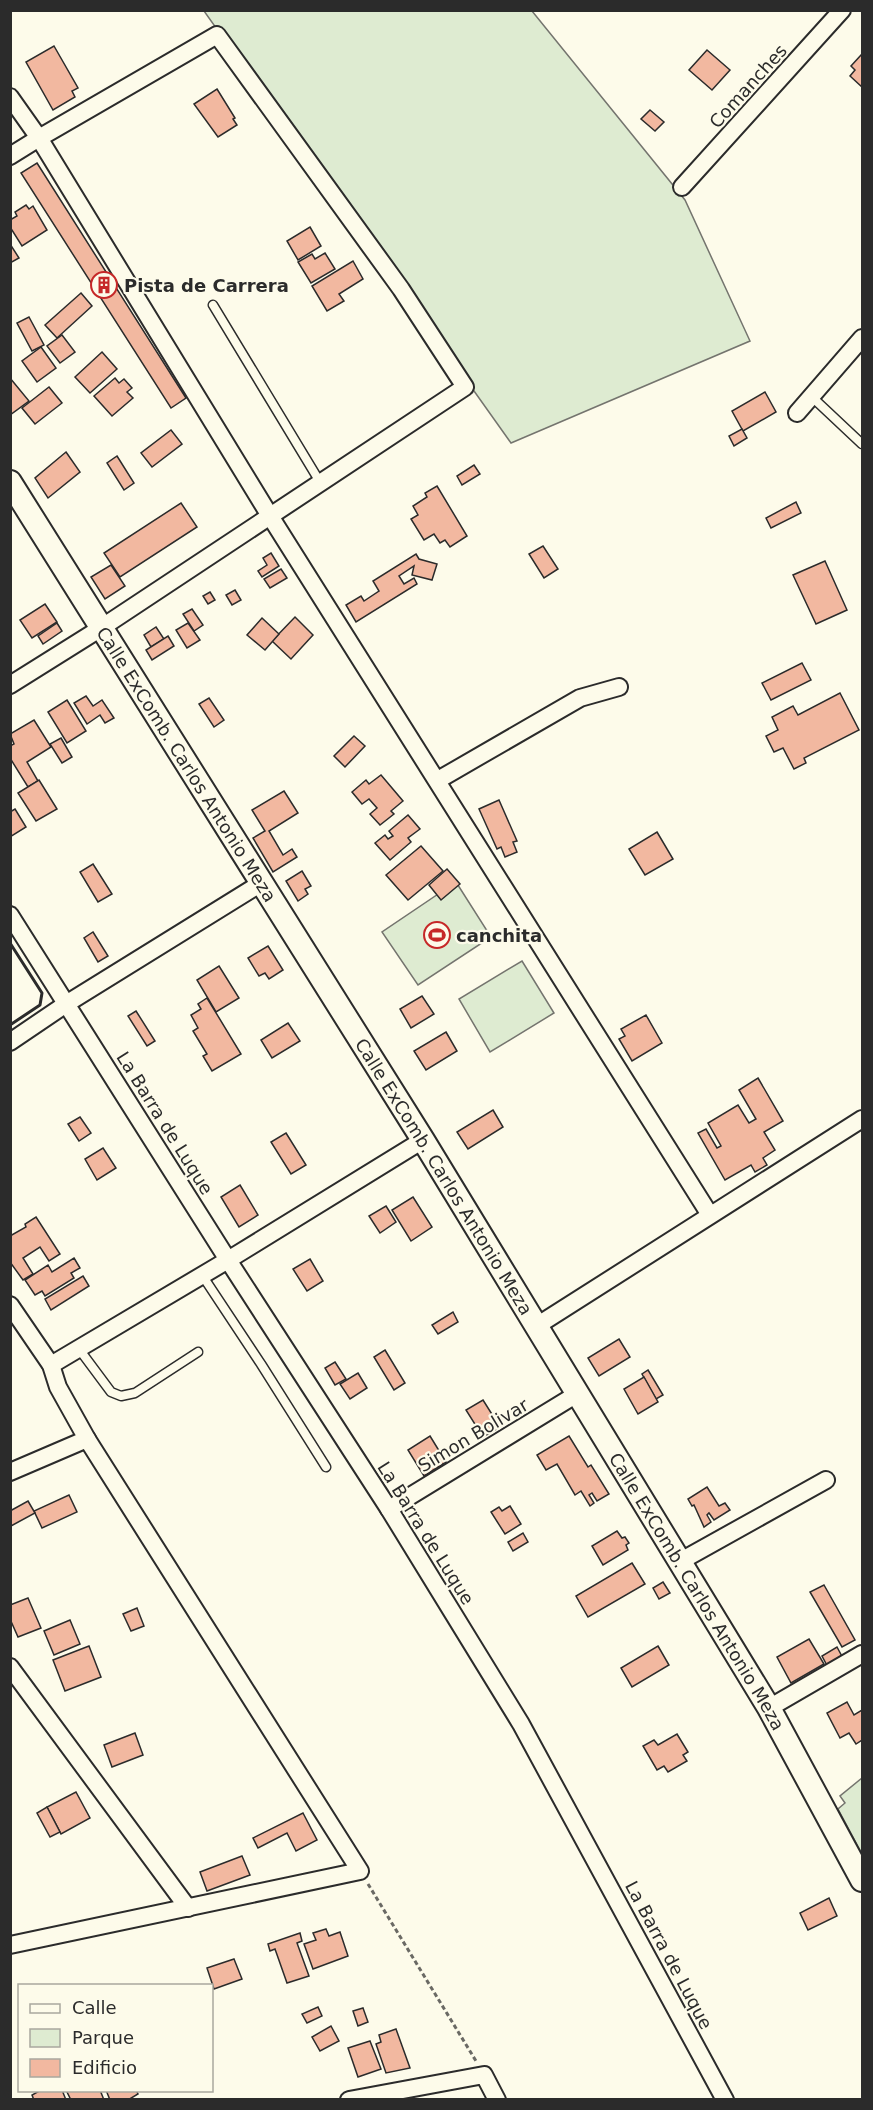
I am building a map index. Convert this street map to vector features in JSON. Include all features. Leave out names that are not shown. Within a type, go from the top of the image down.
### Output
[{"type":"street","name":"Comanches","points":[[682,187],[842,10]]},
{"type":"street","points":[[10,156],[217,35],[401,289],[465,387],[101,628],[10,684]]},
{"type":"street","points":[[10,97],[39,138],[270,516],[710,1215]]},
{"type":"street","points":[[797,413],[862,338]]},
{"type":"street","name":"Calle ExComb. Carlos Antonio Meza","points":[[10,482],[263,882],[578,1394],[769,1708],[862,1880]]},
{"type":"street","points":[[438,780],[580,698],[619,687]]},
{"type":"street","points":[[10,1042],[66,1004],[263,882]]},
{"type":"street","name":"La Barra de Luque","points":[[10,915],[389,1509],[522,1724],[725,2100]]},
{"type":"street","points":[[535,1327],[862,1119]]},
{"type":"street","points":[[51,1365],[423,1140]]},
{"type":"street","points":[[10,1305],[51,1365],[58,1387],[87,1439],[360,1871],[10,1946]]},
{"type":"street","name":"Simon Bolivar","points":[[389,1509],[578,1394]]},
{"type":"street","points":[[10,1472],[87,1439]]},
{"type":"street","points":[[679,1562],[826,1480]]},
{"type":"street","points":[[769,1708],[862,1654]]},
{"type":"street","points":[[10,1667],[188,1908]]},
{"type":"street","points":[[350,2100],[484,2075],[498,2100]]},
{"type":"lane","points":[[213,305],[320,482]]},
{"type":"lane","points":[[812,397],[862,444]]},
{"type":"lane","points":[[202,1275],[326,1467]]},
{"type":"lane","points":[[79,1348],[111,1392],[120,1396],[135,1392],[198,1352]]},
{"type":"path","points":[[360,1871],[484,2075]]},
{"type":"green space","points":[[204,11],[532,11],[685,200],[750,341],[511,443]]},
{"type":"green space","name":"canchita","points":[[456,882],[491,937],[418,985],[382,932]]},
{"type":"green space","points":[[522,961],[554,1013],[490,1052],[459,999]]},
{"type":"green space","points":[[862,1778],[862,1854],[838,1809],[845,1803],[840,1796]]},
{"type":"building","points":[[54,46],[78,88],[72,91],[75,97],[53,110],[26,62]]},
{"type":"building","points":[[707,50],[730,70],[712,90],[689,70]]},
{"type":"building","points":[[862,54],[862,87],[850,76],[855,70],[851,66]]},
{"type":"building","points":[[217,89],[237,125],[218,137],[194,104]]},
{"type":"building","points":[[650,110],[664,122],[655,131],[641,119]]},
{"type":"building","name":"Pista de Carrera","points":[[37,163],[186,398],[171,408],[21,173]]},
{"type":"building","points":[[26,205],[29,209],[33,206],[47,230],[22,246],[10,227],[10,220],[17,216],[15,212]]},
{"type":"building","points":[[310,227],[321,246],[298,260],[287,241]]},
{"type":"building","points":[[10,244],[19,258],[10,263]]},
{"type":"building","points":[[325,253],[335,269],[311,283],[298,262],[312,254],[315,259]]},
{"type":"building","points":[[353,261],[363,279],[339,294],[344,301],[327,311],[312,286]]},
{"type":"building","points":[[81,293],[92,306],[57,338],[45,325]]},
{"type":"building","points":[[29,317],[44,345],[32,351],[17,323]]},
{"type":"building","points":[[62,335],[75,352],[60,363],[47,346]]},
{"type":"building","points":[[41,347],[56,368],[37,382],[22,361]]},
{"type":"building","points":[[102,352],[117,369],[90,393],[75,377]]},
{"type":"building","points":[[10,378],[29,401],[10,415]]},
{"type":"building","points":[[115,378],[119,383],[124,379],[132,388],[127,392],[133,398],[112,416],[94,396]]},
{"type":"building","points":[[49,387],[62,403],[35,424],[22,408]]},
{"type":"building","points":[[765,392],[776,412],[743,431],[732,411]]},
{"type":"building","points":[[742,429],[747,438],[734,446],[729,436]]},
{"type":"building","points":[[171,430],[182,444],[152,467],[141,453]]},
{"type":"building","points":[[66,452],[80,472],[48,498],[35,478]]},
{"type":"building","points":[[117,456],[134,483],[124,490],[107,463]]},
{"type":"building","points":[[474,465],[480,474],[462,485],[457,476]]},
{"type":"building","points":[[437,486],[467,536],[450,547],[445,540],[440,543],[434,534],[424,540],[411,519],[418,515],[413,506],[427,497],[425,493]]},
{"type":"building","points":[[796,502],[801,513],[771,528],[766,518]]},
{"type":"building","points":[[181,503],[197,527],[120,577],[104,553]]},
{"type":"building","points":[[543,546],[558,569],[544,578],[529,554]]},
{"type":"building","points":[[271,553],[279,566],[262,577],[258,571],[267,565],[263,558]]},
{"type":"building","points":[[416,554],[419,559],[437,564],[432,580],[412,575],[414,566],[399,576],[404,584],[414,578],[417,584],[356,622],[346,605],[361,596],[364,601],[379,591],[373,581]]},
{"type":"building","points":[[825,561],[847,610],[816,624],[793,575]]},
{"type":"building","points":[[111,565],[125,586],[105,599],[91,577]]},
{"type":"building","points":[[281,569],[287,578],[270,588],[264,579]]},
{"type":"building","points":[[235,590],[241,600],[232,605],[226,595]]},
{"type":"building","points":[[210,592],[215,600],[208,604],[203,596]]},
{"type":"building","points":[[45,604],[57,622],[32,638],[20,620]]},
{"type":"building","points":[[192,609],[203,625],[194,631],[183,614]]},
{"type":"building","points":[[295,617],[313,635],[291,659],[272,641]]},
{"type":"building","points":[[262,618],[279,634],[265,650],[247,635]]},
{"type":"building","points":[[57,623],[62,631],[43,644],[38,636]]},
{"type":"building","points":[[188,623],[200,640],[187,648],[176,630]]},
{"type":"building","points":[[156,627],[164,639],[151,647],[144,635]]},
{"type":"building","points":[[168,636],[174,646],[152,660],[146,650]]},
{"type":"building","points":[[802,663],[811,680],[771,700],[762,683]]},
{"type":"building","points":[[840,693],[859,730],[804,758],[806,763],[794,769],[783,748],[774,752],[766,736],[778,730],[772,717],[793,706],[798,715]]},
{"type":"building","points":[[86,696],[93,706],[102,700],[114,718],[105,723],[100,715],[87,724],[74,703]]},
{"type":"building","points":[[209,698],[224,720],[214,727],[199,704]]},
{"type":"building","points":[[67,700],[86,731],[67,743],[48,712]]},
{"type":"building","points":[[34,720],[51,747],[27,762],[38,781],[28,787],[10,758],[10,746],[14,744],[10,734]]},
{"type":"building","points":[[354,736],[365,746],[345,767],[334,756]]},
{"type":"building","points":[[61,738],[72,757],[62,763],[50,744]]},
{"type":"building","points":[[381,775],[403,801],[391,811],[394,814],[380,825],[370,814],[377,808],[369,799],[362,804],[352,792],[366,780],[369,784]]},
{"type":"building","points":[[39,780],[57,809],[36,821],[18,793]]},
{"type":"building","points":[[284,791],[298,813],[269,831],[283,855],[292,849],[297,857],[273,872],[253,838],[265,831],[252,810]]},
{"type":"building","points":[[499,800],[517,841],[513,842],[517,852],[505,857],[501,847],[497,849],[479,809]]},
{"type":"building","points":[[15,809],[26,827],[10,837],[10,812]]},
{"type":"building","points":[[408,815],[420,829],[408,838],[411,842],[390,860],[375,843],[385,835],[388,839],[393,836],[389,831]]},
{"type":"building","points":[[657,832],[673,859],[645,875],[629,849]]},
{"type":"building","points":[[421,846],[443,871],[408,900],[386,875]]},
{"type":"building","points":[[93,864],[112,894],[98,902],[80,872]]},
{"type":"building","points":[[447,869],[460,884],[441,900],[429,885]]},
{"type":"building","points":[[302,871],[311,886],[305,889],[308,894],[298,901],[286,881]]},
{"type":"building","points":[[93,932],[108,956],[98,962],[84,938]]},
{"type":"building","points":[[268,946],[283,970],[269,979],[265,973],[259,976],[248,958]]},
{"type":"building","points":[[219,966],[239,998],[216,1012],[197,980]]},
{"type":"building","points":[[422,996],[434,1014],[411,1028],[400,1009]]},
{"type":"building","points":[[207,998],[241,1054],[212,1071],[203,1056],[207,1054],[193,1031],[198,1028],[191,1015],[201,1009],[198,1004]]},
{"type":"building","points":[[136,1011],[155,1041],[147,1046],[128,1016]]},
{"type":"building","points":[[646,1015],[662,1043],[632,1061],[619,1039],[625,1036],[621,1029]]},
{"type":"building","points":[[288,1023],[300,1041],[272,1058],[261,1040]]},
{"type":"building","points":[[446,1032],[457,1051],[426,1070],[414,1051]]},
{"type":"building","points":[[758,1078],[783,1121],[764,1132],[775,1150],[763,1158],[767,1165],[755,1172],[751,1165],[725,1180],[698,1133],[706,1129],[717,1148],[721,1146],[708,1123],[738,1105],[749,1123],[756,1119],[739,1090]]},
{"type":"building","points":[[493,1110],[503,1127],[468,1149],[457,1132]]},
{"type":"building","points":[[80,1117],[91,1133],[79,1141],[68,1124]]},
{"type":"building","points":[[286,1133],[306,1165],[291,1174],[271,1142]]},
{"type":"building","points":[[103,1148],[116,1168],[97,1180],[85,1159]]},
{"type":"building","points":[[240,1185],[258,1215],[239,1227],[221,1197]]},
{"type":"building","points":[[413,1197],[432,1227],[411,1241],[392,1210]]},
{"type":"building","points":[[386,1206],[396,1222],[380,1233],[369,1216]]},
{"type":"building","points":[[36,1217],[60,1254],[49,1261],[40,1247],[23,1258],[33,1274],[23,1280],[10,1262],[10,1236],[26,1227],[25,1224]]},
{"type":"building","points":[[74,1258],[80,1268],[71,1273],[74,1278],[45,1296],[42,1291],[35,1295],[25,1280],[48,1265],[52,1272]]},
{"type":"building","points":[[310,1259],[323,1281],[307,1291],[293,1269]]},
{"type":"building","points":[[83,1276],[89,1286],[51,1310],[45,1299]]},
{"type":"building","points":[[453,1312],[458,1322],[438,1334],[432,1325]]},
{"type":"building","points":[[619,1339],[630,1357],[599,1376],[588,1358]]},
{"type":"building","points":[[385,1350],[405,1383],[394,1390],[374,1357]]},
{"type":"building","points":[[335,1362],[346,1379],[335,1385],[325,1368]]},
{"type":"building","points":[[648,1370],[663,1395],[656,1399],[642,1374]]},
{"type":"building","points":[[358,1373],[367,1388],[350,1399],[340,1384]]},
{"type":"building","points":[[644,1377],[658,1402],[638,1414],[624,1389]]},
{"type":"building","points":[[483,1400],[500,1427],[483,1437],[466,1410]]},
{"type":"building","points":[[430,1436],[446,1462],[424,1476],[408,1450]]},
{"type":"building","points":[[569,1436],[588,1467],[591,1465],[609,1494],[597,1501],[592,1493],[589,1495],[594,1503],[590,1506],[581,1491],[575,1495],[557,1464],[546,1470],[537,1455]]},
{"type":"building","points":[[707,1487],[719,1506],[725,1503],[730,1510],[714,1520],[709,1513],[707,1515],[711,1522],[704,1527],[694,1505],[692,1506],[688,1499]]},
{"type":"building","points":[[69,1495],[77,1512],[42,1528],[34,1511]]},
{"type":"building","points":[[28,1501],[35,1513],[11,1526],[10,1511]]},
{"type":"building","points":[[510,1506],[521,1524],[505,1534],[491,1512],[499,1507],[502,1511]]},
{"type":"building","points":[[617,1531],[629,1543],[626,1545],[628,1550],[603,1565],[592,1546]]},
{"type":"building","points":[[523,1533],[528,1542],[513,1551],[508,1542]]},
{"type":"building","points":[[632,1563],[645,1584],[588,1617],[576,1596]]},
{"type":"building","points":[[663,1582],[670,1593],[659,1599],[653,1588]]},
{"type":"building","points":[[824,1585],[855,1640],[842,1647],[810,1592]]},
{"type":"building","points":[[28,1598],[41,1628],[18,1637],[10,1619],[10,1605]]},
{"type":"building","points":[[137,1608],[144,1626],[131,1631],[123,1614]]},
{"type":"building","points":[[70,1620],[80,1644],[54,1655],[44,1631]]},
{"type":"building","points":[[809,1639],[824,1664],[791,1683],[777,1657]]},
{"type":"building","points":[[89,1646],[101,1677],[65,1691],[53,1660]]},
{"type":"building","points":[[658,1646],[669,1665],[632,1687],[621,1668]]},
{"type":"building","points":[[837,1647],[845,1662],[830,1671],[822,1656]]},
{"type":"building","points":[[847,1702],[854,1715],[862,1710],[862,1740],[856,1744],[849,1733],[840,1738],[827,1713]]},
{"type":"building","points":[[135,1733],[143,1755],[112,1767],[104,1745]]},
{"type":"building","points":[[677,1734],[688,1752],[683,1755],[687,1761],[668,1772],[664,1766],[657,1770],[643,1746],[654,1740],[658,1745]]},
{"type":"building","points":[[76,1792],[90,1818],[61,1834],[47,1807]]},
{"type":"building","points":[[47,1807],[60,1832],[50,1837],[37,1813]]},
{"type":"building","points":[[303,1813],[317,1840],[296,1851],[287,1833],[258,1848],[253,1838]]},
{"type":"building","points":[[242,1856],[250,1875],[207,1891],[200,1872]]},
{"type":"building","points":[[829,1898],[837,1916],[808,1930],[800,1913]]},
{"type":"building","points":[[326,1929],[329,1936],[340,1932],[348,1956],[313,1969],[304,1944],[316,1940],[313,1933]]},
{"type":"building","points":[[300,1933],[302,1941],[297,1943],[309,1976],[287,1983],[275,1949],[270,1951],[268,1944]]},
{"type":"building","points":[[234,1959],[242,1979],[214,1989],[207,1968]]},
{"type":"building","points":[[318,2007],[322,2016],[307,2023],[302,2014]]},
{"type":"building","points":[[363,2008],[368,2022],[358,2026],[353,2011]]},
{"type":"building","points":[[331,2026],[339,2041],[320,2051],[312,2037]]},
{"type":"building","points":[[396,2029],[410,2068],[386,2073],[376,2044],[381,2042],[379,2035]]},
{"type":"building","points":[[370,2041],[381,2069],[358,2077],[348,2048]]},
{"type":"building","points":[[37,2092],[63,2092],[66,2100],[34,2100],[32,2095]]},
{"type":"building","points":[[67,2092],[101,2092],[104,2100],[71,2100]]},
{"type":"building","points":[[107,2092],[137,2092],[138,2094],[128,2100],[110,2100]]},
{"type":"wall","points":[[10,943],[42,993],[40,1005],[10,1025]]},
{"type":"place","name":"Pista de Carrera","points":[[104,285]]},
{"type":"place","name":"canchita","points":[[437,935]]}]
